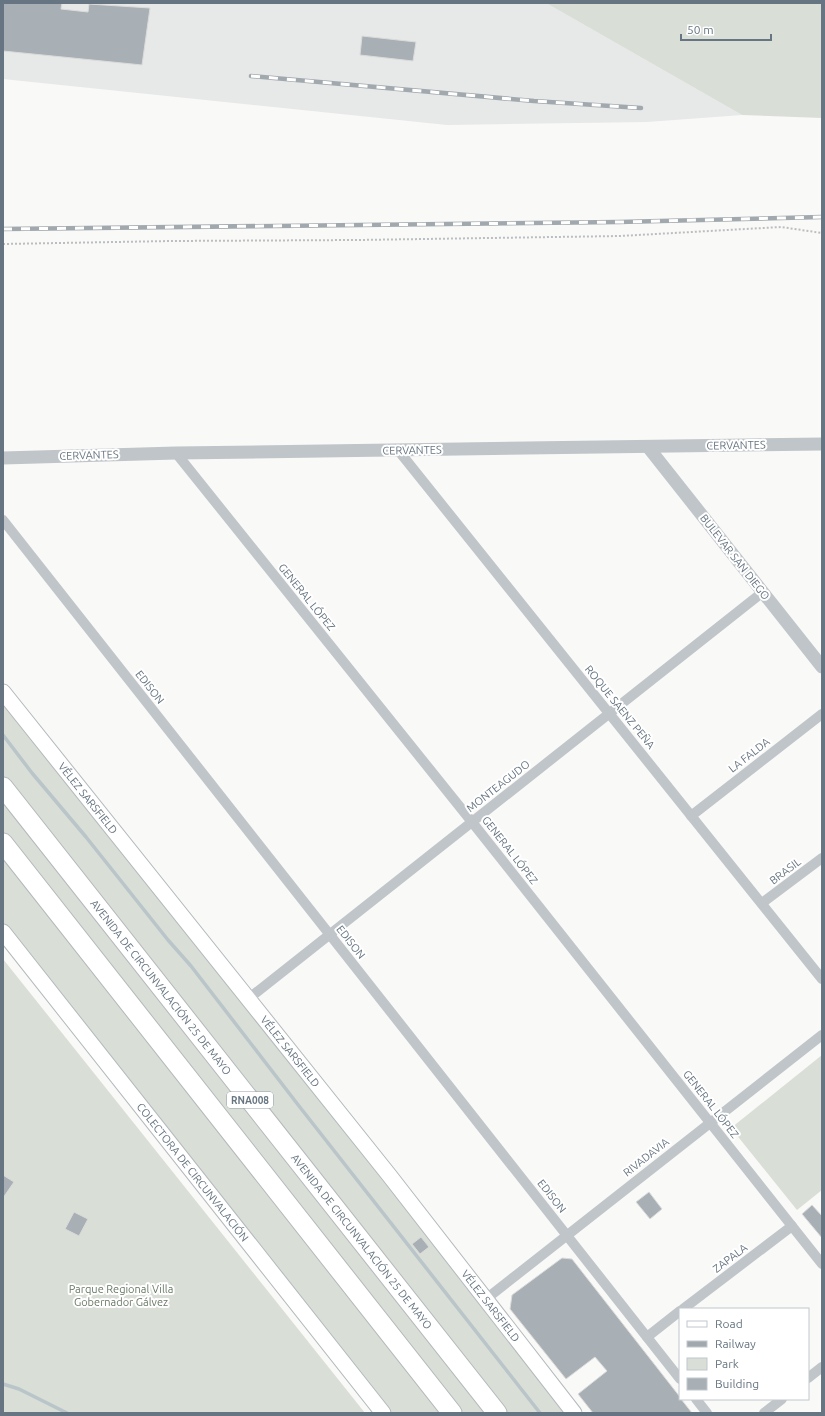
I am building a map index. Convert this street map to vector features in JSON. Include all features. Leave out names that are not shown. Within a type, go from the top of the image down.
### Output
[{"type":"highway","name":"AVENIDA DE CIRCUNVALACIÓN 25 DE MAYO","points":[[3,787],[497,1413]]},
{"type":"highway","name":"RNA008","points":[[3,843],[452,1413]]},
{"type":"main road","name":"VÉLEZ SARSFIELD","points":[[3,692],[486,1299],[574,1413]]},
{"type":"main road","name":"COLECTORA DE CIRCUNVALACIÓN","points":[[3,932],[382,1413]]},
{"type":"street","name":"CERVANTES","points":[[3,458],[176,453],[822,444]]},
{"type":"street","name":"BULEVAR SAN DIEGO","points":[[648,446],[822,667]]},
{"type":"street","name":"ROQUE SAENZ PEÑA","points":[[398,450],[822,979]]},
{"type":"street","name":"GENERAL LÓPEZ","points":[[176,453],[472,822],[822,1264]]},
{"type":"street","name":"EDISON","points":[[3,520],[679,1378]]},
{"type":"street","name":"MONTEAGUDO","points":[[248,999],[763,592]]},
{"type":"street","name":"LA FALDA","points":[[691,816],[822,714]]},
{"type":"street","name":"BRASIL","points":[[762,903],[822,858]]},
{"type":"street","name":"RIVADAVIA","points":[[486,1299],[822,1035]]},
{"type":"street","name":"ZAPALA","points":[[684,1308],[792,1226]]},
{"type":"street","points":[[647,1337],[679,1312]]},
{"type":"street","points":[[809,1377],[822,1367]]},
{"type":"street","points":[[697,1400],[707,1413]]},
{"type":"street","points":[[764,1413],[781,1400]]},
{"type":"path","points":[[3,244],[604,236],[781,227],[822,233]]},
{"type":"shaded area","points":[[3,3],[546,3],[742,115],[647,122],[447,125],[3,79]]},
{"type":"green space","points":[[546,3],[822,3],[822,118],[742,115]]},
{"type":"green space","points":[[3,692],[574,1413],[383,1413],[3,932]]},
{"type":"green space","name":"Parque Regional Villa Gobernador Gálvez","points":[[3,959],[365,1413],[3,1413]]},
{"type":"green space","points":[[822,1055],[822,1190],[797,1210],[731,1128]]},
{"type":"building","points":[[3,3],[62,3],[61,9],[88,12],[89,4],[150,8],[142,65],[3,51]]},
{"type":"building","points":[[362,36],[416,42],[413,61],[360,55]]},
{"type":"building","points":[[3,1175],[14,1182],[3,1198]]},
{"type":"building","points":[[649,1192],[662,1209],[650,1219],[636,1202]]},
{"type":"building","points":[[812,1205],[822,1216],[822,1238],[802,1214]]},
{"type":"building","points":[[74,1212],[88,1219],[79,1236],[65,1229]]},
{"type":"building","points":[[421,1237],[429,1247],[420,1254],[412,1244]]},
{"type":"building","points":[[562,1258],[572,1259],[679,1396],[679,1400],[682,1400],[692,1413],[593,1413],[578,1394],[607,1371],[595,1357],[566,1379],[510,1309],[512,1295]]},
{"type":"waterway","points":[[3,735],[32,773],[86,837],[168,940],[191,966],[540,1413]]},
{"type":"waterway","points":[[3,1384],[19,1389],[67,1413]]},
{"type":"railway","points":[[251,76],[534,101],[641,108]]},
{"type":"railway","points":[[3,229],[619,222],[822,217]]}]
